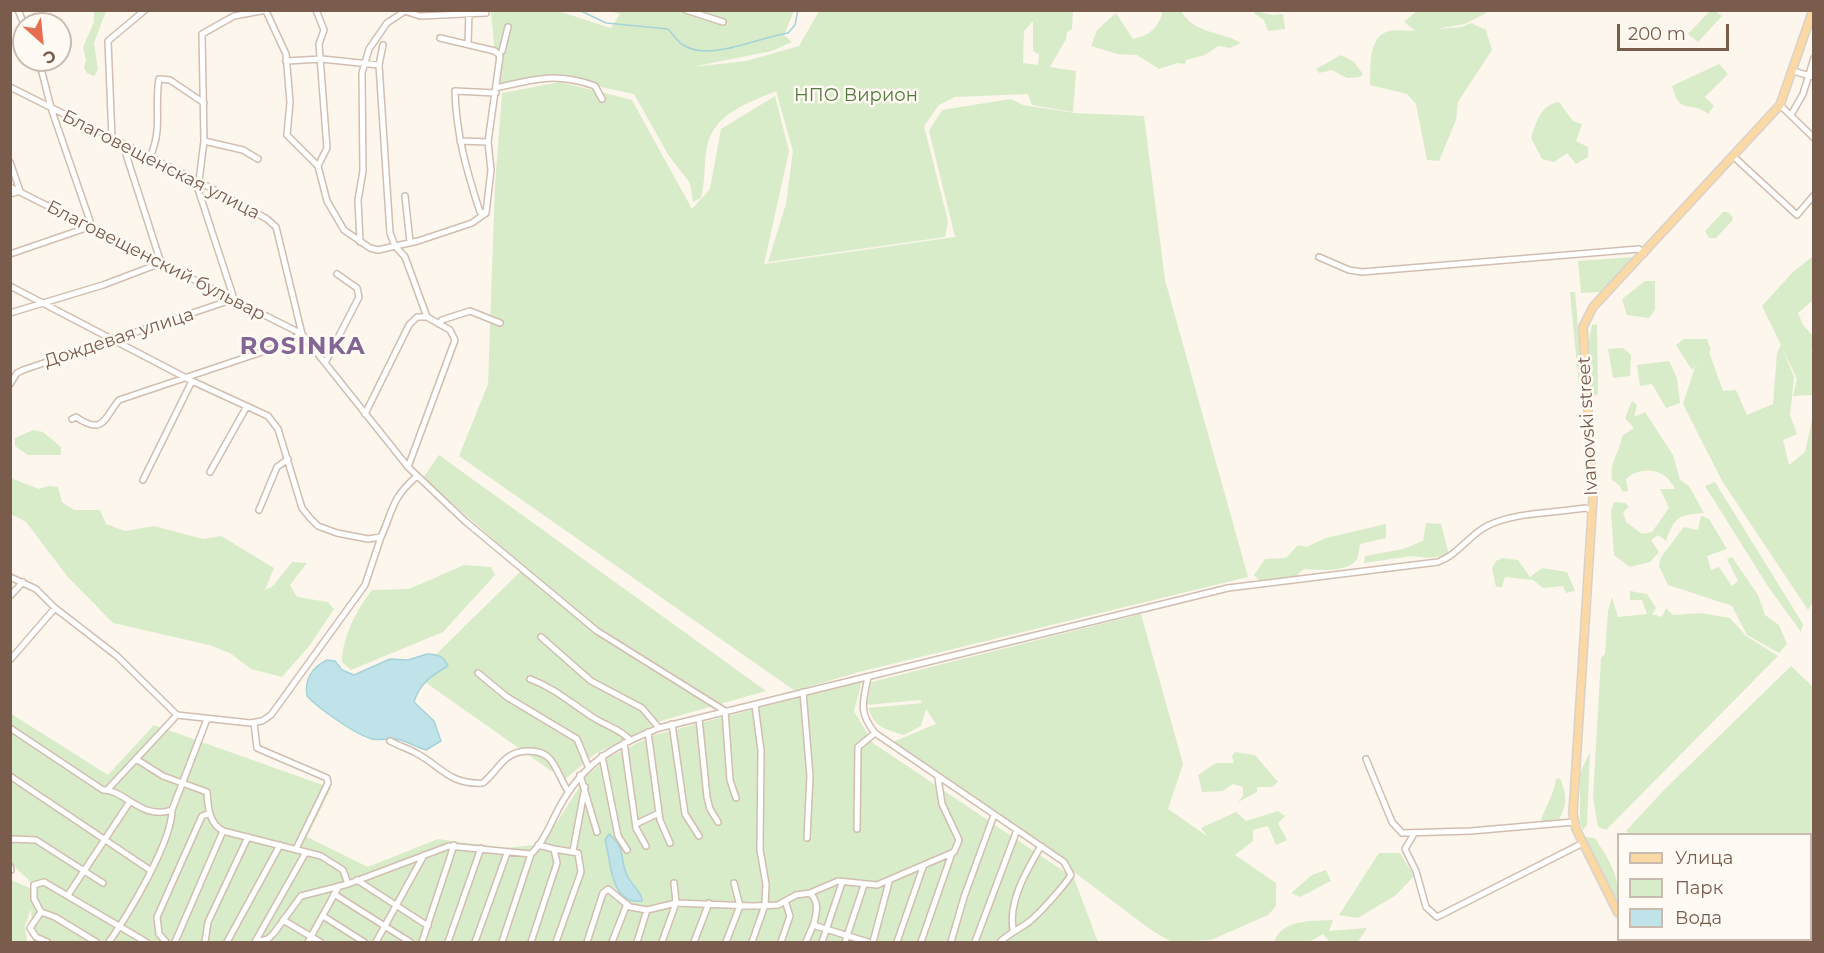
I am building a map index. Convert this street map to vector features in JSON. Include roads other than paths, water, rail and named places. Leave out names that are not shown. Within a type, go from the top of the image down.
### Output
[{"type":"main road","name":"Ivanovski street","points":[[1617,911],[1574,822],[1592,510],[1583,327],[1593,307],[1780,105],[1813,10]]},
{"type":"street","points":[[112,139],[108,41],[145,10]]},
{"type":"street","points":[[234,299],[198,189],[204,141],[202,34],[234,16],[266,10],[286,54],[290,102],[287,135],[318,166],[327,201],[344,230],[370,249],[395,246],[472,223],[486,213],[491,170],[488,142],[499,52],[440,38]]},
{"type":"street","points":[[316,10],[324,30],[319,44],[322,59],[327,148],[318,166]]},
{"type":"street","points":[[686,10],[723,22]]},
{"type":"street","points":[[360,242],[358,200],[363,171],[362,73],[369,49],[387,23],[405,11],[420,16],[486,13]]},
{"type":"street","points":[[468,44],[469,12]]},
{"type":"street","points":[[502,51],[508,27]]},
{"type":"street","points":[[384,45],[380,68],[390,233],[395,246],[405,257],[426,317]]},
{"type":"street","points":[[1791,115],[1811,76],[1814,58]]},
{"type":"street","points":[[286,61],[322,59],[380,68]]},
{"type":"street","points":[[1793,71],[1811,76]]},
{"type":"street","points":[[10,254],[89,227],[90,222],[51,108],[42,72]]},
{"type":"street","points":[[486,213],[480,212],[460,141],[455,91],[496,91],[546,76],[559,76],[595,86],[602,99]]},
{"type":"street","points":[[150,157],[159,135],[156,94],[159,79],[170,80],[204,103]]},
{"type":"street","name":"Благовещенская улица","points":[[10,87],[198,181],[261,215],[276,227],[302,334]]},
{"type":"street","points":[[1780,105],[1814,138]]},
{"type":"street","points":[[204,141],[243,150],[258,159]]},
{"type":"street","points":[[460,141],[488,142]]},
{"type":"street","points":[[10,313],[103,285],[161,263],[123,145]]},
{"type":"street","points":[[1734,157],[1797,215],[1814,195]]},
{"type":"street","points":[[10,162],[20,191],[10,194]]},
{"type":"street","name":"Благовещенский бульвар","points":[[10,187],[302,334]]},
{"type":"street","points":[[405,196],[410,242]]},
{"type":"street","points":[[1319,257],[1349,270],[1362,272],[1639,249],[1644,254]]},
{"type":"street","points":[[326,361],[359,297],[357,288],[337,274]]},
{"type":"street","points":[[10,286],[189,379],[268,416],[275,423],[302,508],[314,522],[322,528],[360,538],[381,537]]},
{"type":"street","name":"Дождевая улица","points":[[10,384],[17,373],[23,370],[234,299]]},
{"type":"street","points":[[439,324],[442,320],[470,311],[500,322]]},
{"type":"street","points":[[365,414],[409,325],[417,317],[426,317],[450,330],[455,340],[408,467]]},
{"type":"street","points":[[72,419],[76,417],[91,426],[99,425],[108,419],[119,400],[189,379],[274,348],[302,334],[326,361],[408,467],[466,522],[597,632],[725,711]]},
{"type":"street","points":[[143,480],[189,379]]},
{"type":"street","points":[[210,472],[247,406]]},
{"type":"street","points":[[259,510],[278,467],[288,459]]},
{"type":"street","points":[[10,578],[36,589],[55,608],[117,656],[177,715],[254,723],[271,715],[366,585],[395,499],[417,476]]},
{"type":"street","points":[[502,942],[531,854],[568,791],[588,766],[624,743],[648,732],[672,724],[1228,588],[1438,562],[1451,556],[1481,530],[1516,518],[1585,508],[1592,510]]},
{"type":"street","points":[[10,596],[22,582]]},
{"type":"street","points":[[10,660],[55,608]]},
{"type":"street","points":[[542,637],[591,681],[642,708],[659,728]]},
{"type":"street","points":[[478,673],[507,697],[577,739],[588,766]]},
{"type":"street","points":[[868,677],[862,710],[865,721],[875,733],[1064,862],[1071,875],[1063,889],[1048,901],[1031,921],[1013,930],[1000,942]]},
{"type":"street","points":[[530,679],[549,686],[596,719],[623,732],[630,740]]},
{"type":"street","points":[[803,692],[810,776],[807,838]]},
{"type":"street","points":[[752,942],[765,905],[766,884],[760,850],[761,751],[755,705]]},
{"type":"street","points":[[725,711],[730,780],[736,798]]},
{"type":"street","points":[[108,789],[177,715]]},
{"type":"street","points":[[699,718],[707,797],[710,809],[718,822]]},
{"type":"street","points":[[109,942],[120,927],[150,870],[172,821],[172,810],[207,719]]},
{"type":"street","points":[[254,723],[257,748],[327,778],[328,783],[296,849]]},
{"type":"street","points":[[672,724],[685,814],[699,836]]},
{"type":"street","points":[[10,728],[103,789],[108,789],[129,803],[157,813],[172,810]]},
{"type":"street","points":[[648,732],[659,813],[670,843]]},
{"type":"street","points":[[857,829],[858,747],[875,733]]},
{"type":"street","points":[[390,741],[415,752],[441,773],[471,784],[483,783],[505,758],[518,752],[538,751],[549,758],[568,791]]},
{"type":"street","points":[[624,743],[636,824],[646,846]]},
{"type":"street","points":[[602,756],[618,836],[627,850]]},
{"type":"street","points":[[136,759],[163,776],[207,792],[210,813],[215,826],[223,831],[296,849],[334,863],[343,870],[348,884]]},
{"type":"street","points":[[1366,759],[1392,822],[1402,833],[1574,822]]},
{"type":"street","points":[[580,775],[597,831]]},
{"type":"street","points":[[10,776],[150,870]]},
{"type":"street","points":[[587,942],[603,893],[608,889],[630,908],[647,910],[676,903],[765,905],[810,893],[838,881],[864,885],[889,882],[923,867],[952,853],[957,848],[959,840],[942,804],[938,778]]},
{"type":"street","points":[[573,851],[585,787]]},
{"type":"street","points":[[68,895],[129,803]]},
{"type":"street","points":[[166,942],[159,934],[157,917],[202,816],[210,813]]},
{"type":"street","points":[[636,824],[659,813]]},
{"type":"street","points":[[951,942],[964,897],[994,815]]},
{"type":"street","points":[[975,942],[1017,830]]},
{"type":"street","points":[[175,942],[223,831]]},
{"type":"street","points":[[1414,834],[1405,849],[1416,871],[1426,907],[1437,917],[1583,843]]},
{"type":"street","points":[[205,942],[208,922],[248,837]]},
{"type":"street","points":[[10,841],[12,839],[36,840],[103,883]]},
{"type":"street","points":[[228,942],[280,845]]},
{"type":"street","points":[[255,942],[271,941],[301,896],[348,884],[454,845],[481,848],[487,851],[531,854]]},
{"type":"street","points":[[422,942],[454,845]]},
{"type":"street","points":[[538,845],[578,853],[581,872],[556,942]]},
{"type":"street","points":[[1013,930],[1011,918],[1015,901],[1026,872],[1041,846]]},
{"type":"street","points":[[448,942],[481,848]]},
{"type":"street","points":[[531,942],[557,863],[554,849]]},
{"type":"street","points":[[255,942],[306,852]]},
{"type":"street","points":[[476,942],[507,853]]},
{"type":"street","points":[[921,942],[952,853]]},
{"type":"street","points":[[376,942],[424,855]]},
{"type":"street","points":[[897,942],[923,867]]},
{"type":"street","points":[[357,880],[428,926]]},
{"type":"street","points":[[822,942],[842,889],[842,883],[838,881]]},
{"type":"street","points":[[96,942],[55,917],[41,912],[34,899],[34,885],[44,882],[146,942]]},
{"type":"street","points":[[873,942],[889,882]]},
{"type":"street","points":[[662,942],[676,903],[674,883]]},
{"type":"street","points":[[726,942],[740,906],[734,883]]},
{"type":"street","points":[[845,942],[864,885]]},
{"type":"street","points":[[310,940],[339,886]]},
{"type":"street","points":[[806,942],[817,909],[815,898],[810,893]]},
{"type":"street","points":[[334,894],[410,942]]},
{"type":"street","points":[[781,942],[790,915],[784,901]]},
{"type":"street","points":[[694,942],[709,903]]},
{"type":"street","points":[[612,942],[627,904]]},
{"type":"street","points":[[637,942],[647,910]]},
{"type":"street","points":[[41,912],[30,928],[36,937],[47,942]]},
{"type":"street","points":[[323,916],[364,942]]},
{"type":"street","points":[[283,920],[310,940],[320,942]]},
{"type":"street","points":[[814,923],[827,931],[868,942]]},
{"type":"water","points":[[427,654],[440,656],[448,666],[427,681],[419,690],[414,702],[434,721],[441,741],[426,750],[399,740],[375,740],[365,736],[338,720],[307,696],[308,679],[318,666],[327,660],[335,661],[342,670],[354,675],[390,659],[408,660]]},
{"type":"water","points":[[609,834],[619,845],[625,870],[641,895],[642,901],[631,900],[623,896],[617,888],[605,840]]},
{"type":"waterway","points":[[579,10],[606,23],[668,29],[682,45],[695,50],[708,51],[735,47],[788,33],[795,25],[798,10]]},
{"type":"district","name":"ROSINKA","points":[[303,347]]},
{"type":"park label","name":"НПО Вирион","points":[[856,96]]}]
